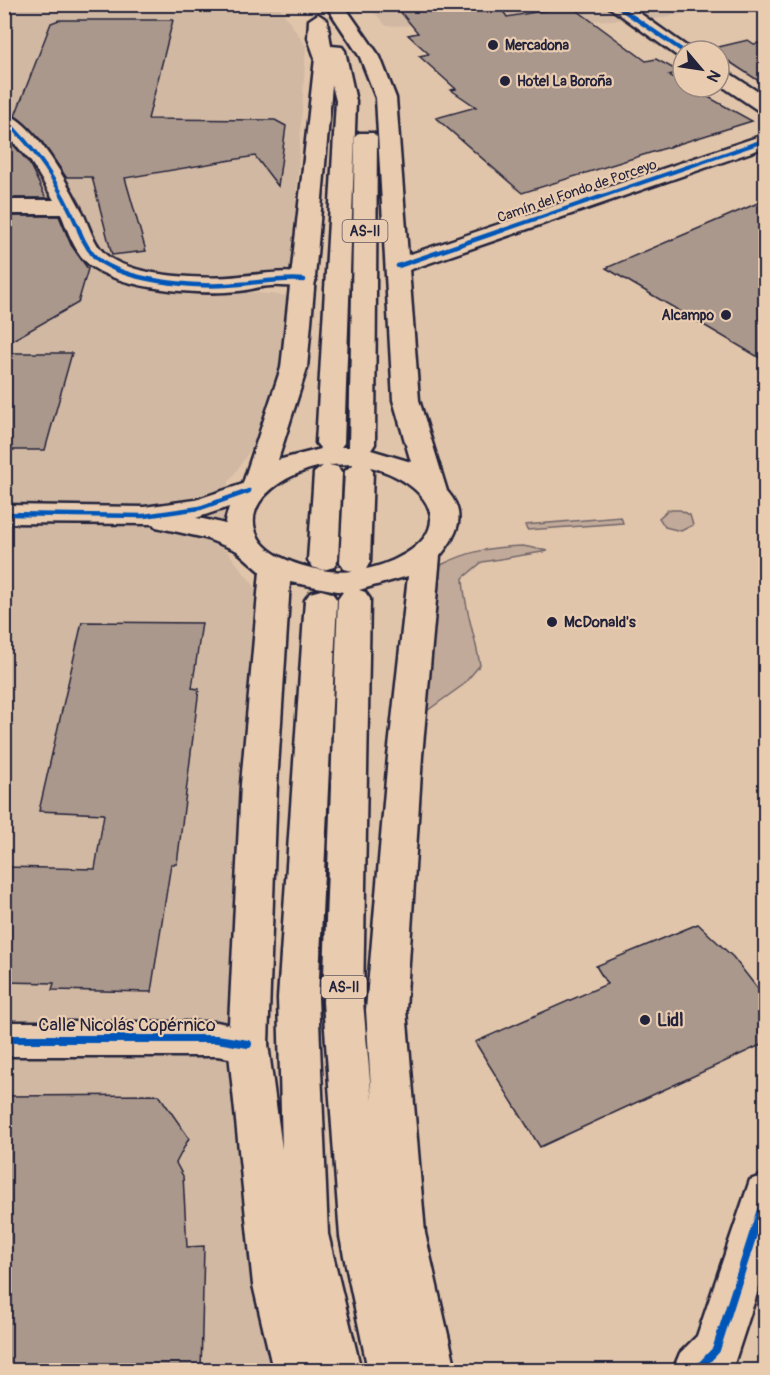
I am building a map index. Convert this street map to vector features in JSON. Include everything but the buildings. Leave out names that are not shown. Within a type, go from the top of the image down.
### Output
[{"type":"main road","points":[[614,4],[671,43]]},
{"type":"main road","points":[[297,1371],[276,1285],[248,1044],[259,784],[262,557],[240,527],[242,512],[253,488],[294,368],[325,58],[318,38],[326,13],[370,57],[386,98],[406,400],[434,490]]},
{"type":"main road","name":"AS-II","points":[[326,13],[326,29],[339,62],[346,101],[330,443]]},
{"type":"main road","name":"AS-II","points":[[326,13],[367,100],[360,458],[298,998],[306,1234],[337,1371]]},
{"type":"main road","points":[[731,83],[765,107]]},
{"type":"main road","points":[[4,119],[17,129],[41,162],[69,207],[91,254],[121,272],[166,280],[238,285],[260,279],[304,280]]},
{"type":"main road","name":"Camín del Fondo de Porceyo","points":[[398,266],[765,140]]},
{"type":"main road","points":[[4,207],[69,207]]},
{"type":"main road","points":[[4,514],[144,516],[200,508],[253,488],[281,469],[302,461],[346,455],[365,456],[412,472],[434,490],[442,501],[445,523],[440,539],[425,556],[406,568],[384,576],[348,582],[313,579],[262,557],[213,530],[144,516]]},
{"type":"main road","points":[[323,560],[328,473]]},
{"type":"main road","points":[[425,556],[405,756],[386,1010],[403,1233],[432,1371]]},
{"type":"main road","name":"AS-II","points":[[344,587],[343,1002],[362,1237],[392,1371]]},
{"type":"main road","name":"Calle Nicolás Copérnico","points":[[4,1039],[217,1039],[248,1044]]},
{"type":"main road","points":[[697,1371],[716,1350],[765,1194]]},
{"type":"shaded area","points":[[4,5],[278,5],[306,46],[292,268],[216,278],[129,270],[104,256],[48,154],[5,107]]},
{"type":"shaded area","points":[[368,5],[727,5],[656,19],[386,26]]},
{"type":"shaded area","points":[[4,124],[43,171],[87,259],[213,288],[288,296],[279,368],[255,443],[229,482],[218,546],[227,551],[255,587],[257,610],[254,1241],[284,1370],[5,1370]]},
{"type":"shaded area","points":[[668,510],[680,510],[690,515],[693,525],[681,531],[665,527],[659,518]]},
{"type":"shaded area","points":[[621,517],[623,523],[527,530],[525,525]]},
{"type":"shaded area","points":[[523,546],[548,551],[482,562],[463,578],[465,600],[480,665],[463,685],[424,713],[433,587],[441,565],[461,556],[481,551]]},
{"type":"cycle path","points":[[614,4],[671,43]]},
{"type":"cycle path","points":[[4,119],[24,138],[41,160],[63,196],[88,248],[102,263],[137,276],[202,284],[242,284],[255,280],[281,278],[304,280]]},
{"type":"cycle path","points":[[398,266],[766,140]]},
{"type":"cycle path","points":[[4,514],[144,516],[200,508],[249,491]]},
{"type":"cycle path","points":[[4,1039],[217,1039],[248,1044]]},
{"type":"cycle path","points":[[697,1370],[716,1350],[766,1194]]},
{"type":"place","name":"Mercadona","points":[[493,45]]},
{"type":"place","name":"Hotel La Boroña","points":[[505,81]]},
{"type":"place","name":"Alcampo","points":[[726,315]]},
{"type":"place","name":"McDonald's","points":[[552,622]]},
{"type":"place","name":"Lidl","points":[[645,1020]]}]
